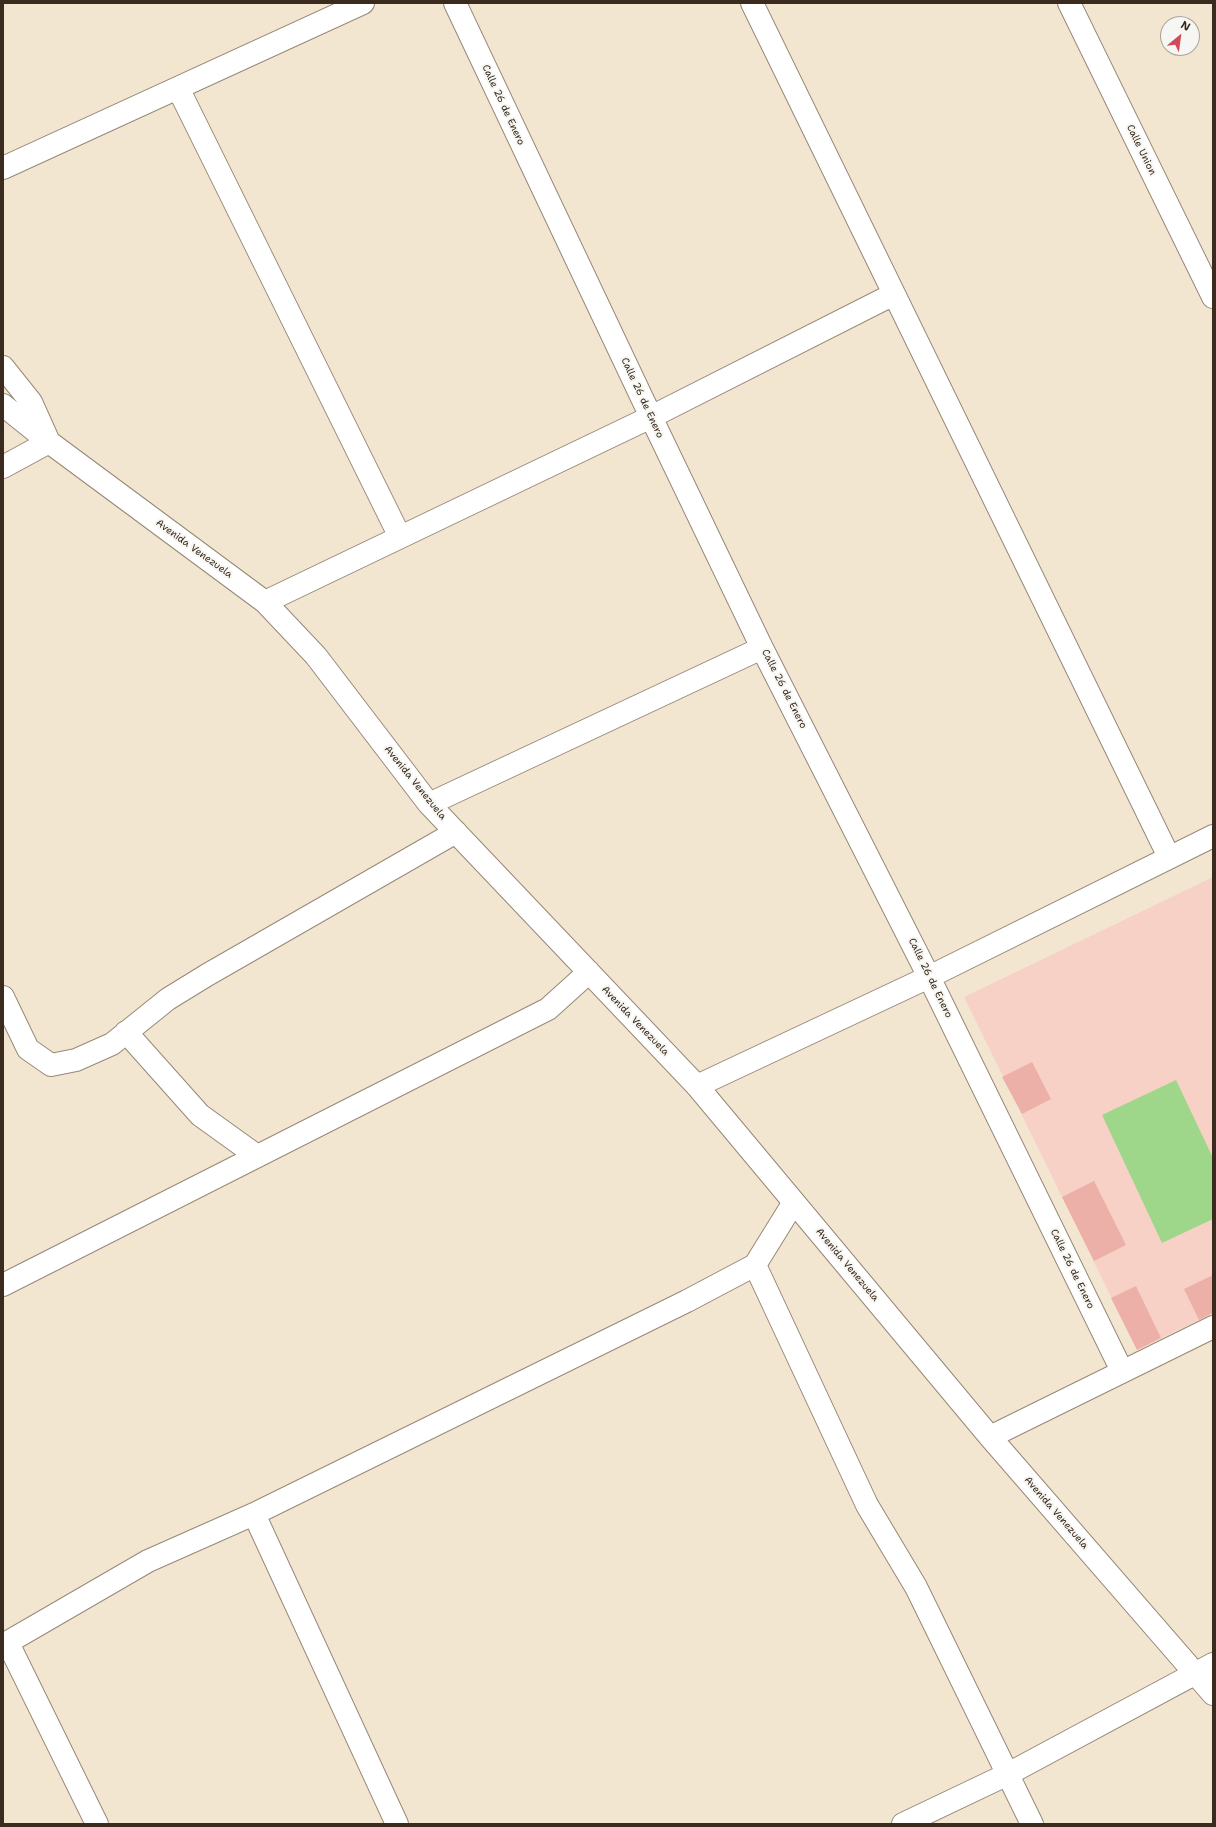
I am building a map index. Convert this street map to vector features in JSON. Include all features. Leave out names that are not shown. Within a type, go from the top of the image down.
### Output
[{"type":"street","points":[[3,168],[363,3]]},
{"type":"street","name":"Calle 26 de Enero","points":[[455,3],[762,648],[929,976],[1122,1371]]},
{"type":"street","points":[[752,3],[1169,857]]},
{"type":"street","name":"Calle Union","points":[[1068,3],[1213,297]]},
{"type":"street","points":[[178,88],[400,537]]},
{"type":"street","points":[[265,602],[651,417],[894,294]]},
{"type":"street","points":[[3,367],[31,402],[49,442],[3,467]]},
{"type":"street","name":"Avenida Venezuela","points":[[3,405],[49,442],[265,602],[316,656],[429,804],[697,1086],[990,1437],[1204,1669],[1213,1694]]},
{"type":"street","points":[[429,804],[762,648]]},
{"type":"street","points":[[3,997],[28,1049],[51,1065],[76,1060],[112,1044],[168,998],[456,832]]},
{"type":"street","points":[[697,1086],[929,976],[1213,836]]},
{"type":"street","points":[[3,1285],[548,1009],[589,972]]},
{"type":"street","points":[[126,1032],[200,1115],[223,1133],[258,1156]]},
{"type":"street","points":[[97,1824],[6,1644],[148,1561],[254,1514],[687,1301],[755,1265],[794,1202]]},
{"type":"street","points":[[755,1265],[867,1505],[916,1587],[1032,1824]]},
{"type":"street","points":[[990,1437],[1213,1327]]},
{"type":"street","points":[[254,1514],[397,1824]]},
{"type":"street","points":[[902,1824],[1008,1774],[1204,1669]]},
{"type":"shaded area","points":[[1213,877],[1213,1313],[1137,1350],[964,997]]},
{"type":"green space","points":[[1176,1080],[1213,1158],[1213,1219],[1162,1243],[1102,1115]]},
{"type":"building","points":[[1032,1062],[1051,1099],[1022,1114],[1002,1077]]},
{"type":"building","points":[[1094,1181],[1126,1245],[1094,1261],[1062,1197]]},
{"type":"building","points":[[1213,1275],[1213,1313],[1199,1320],[1184,1289]]},
{"type":"building","points":[[1136,1286],[1161,1338],[1137,1350],[1111,1298]]}]
